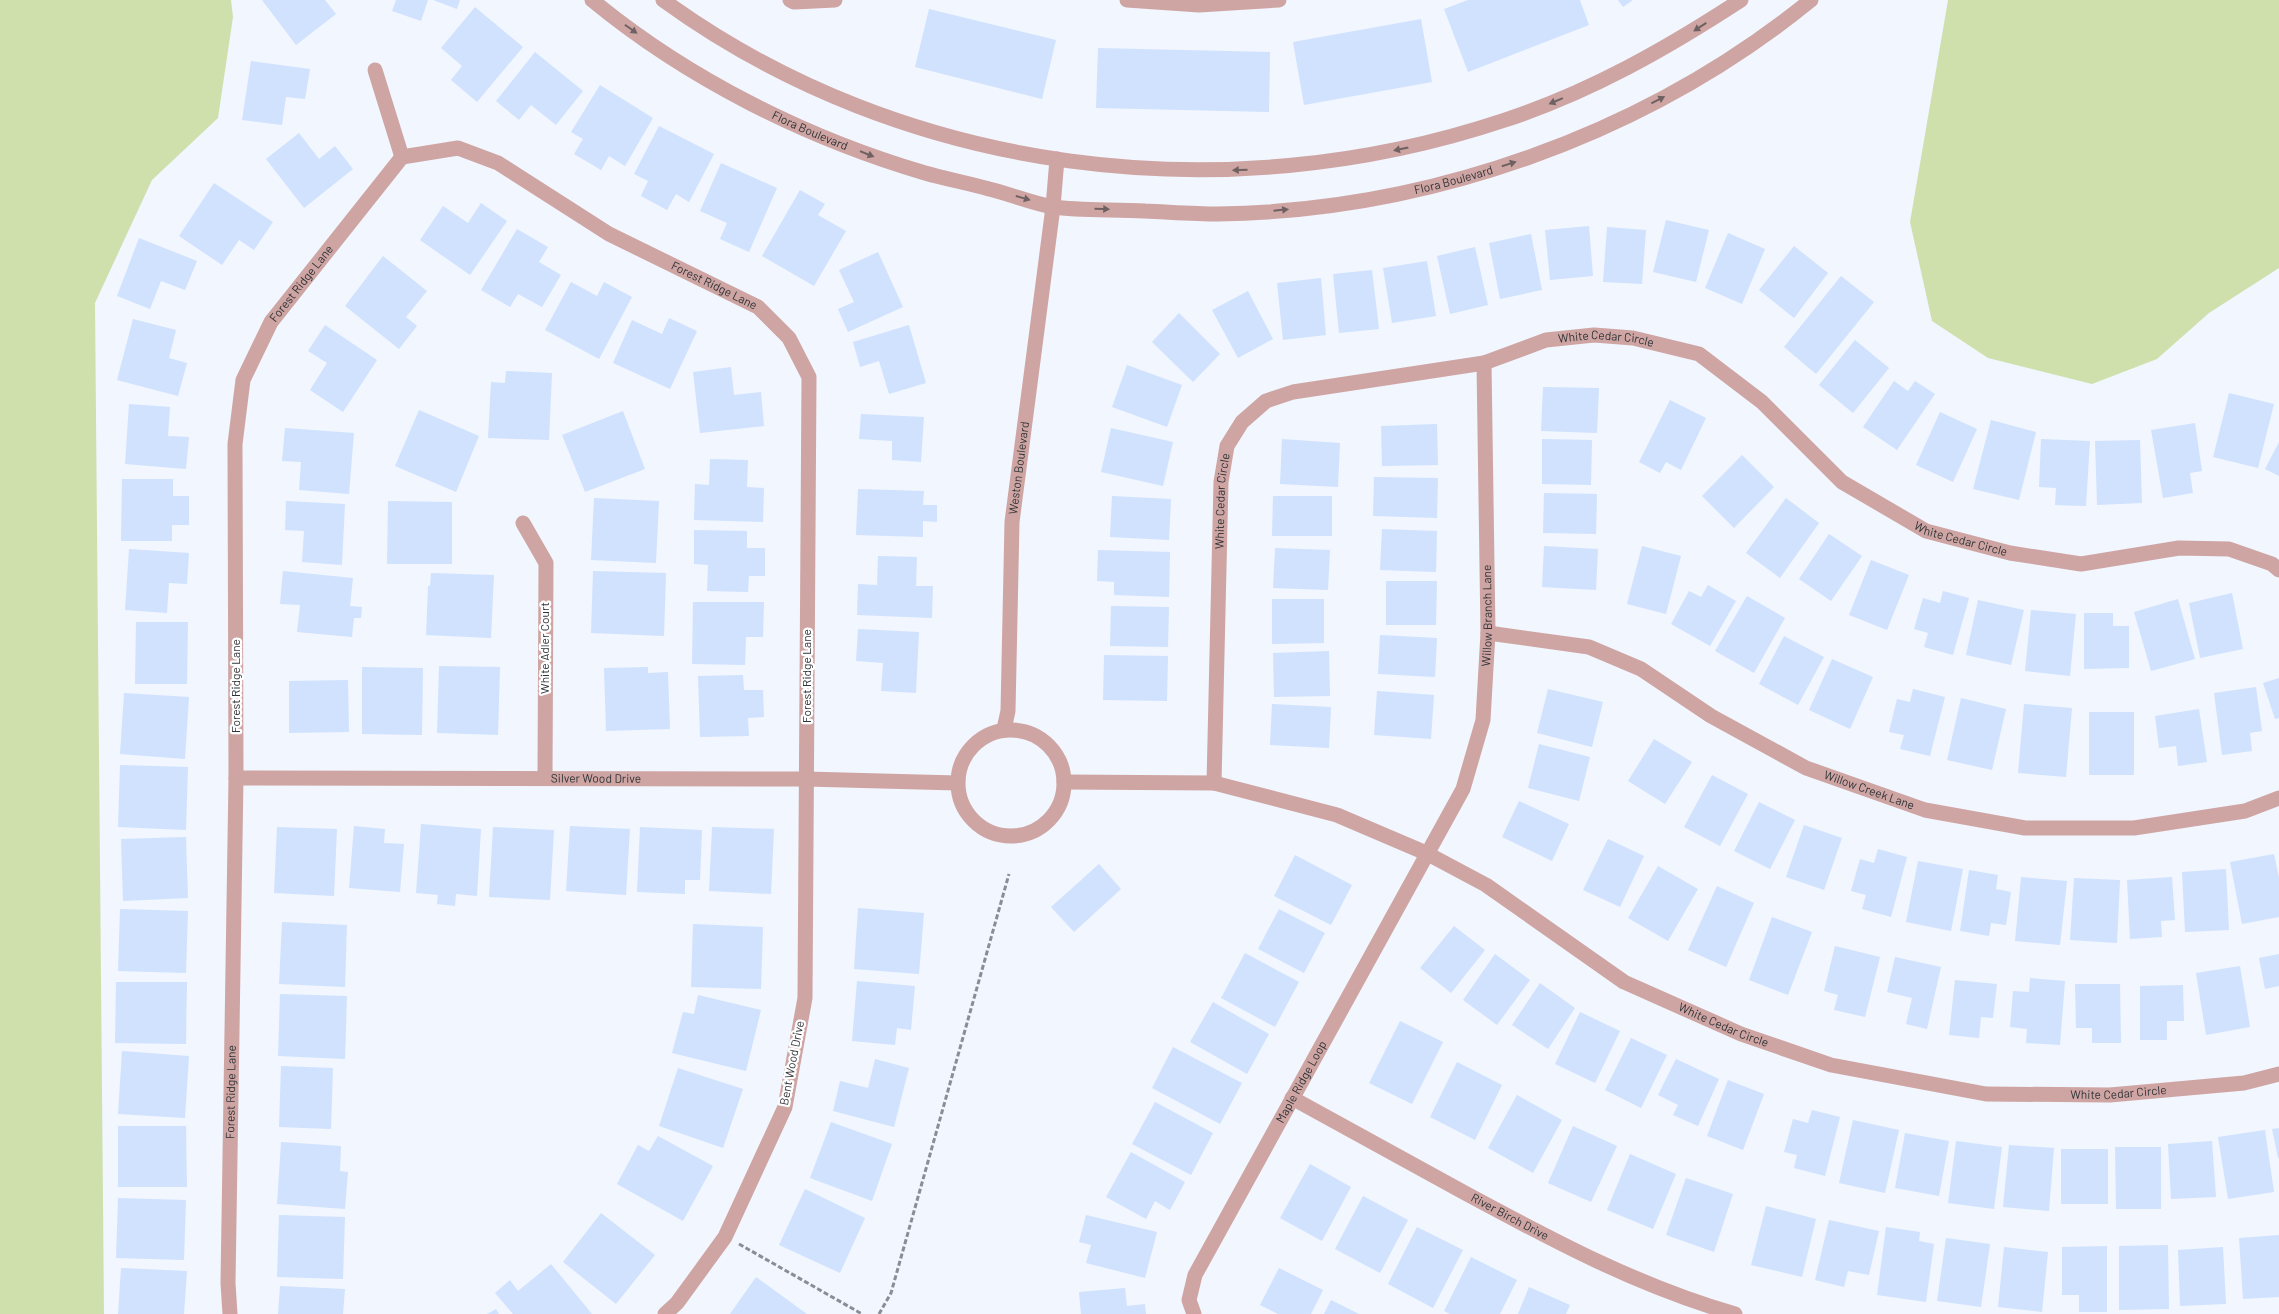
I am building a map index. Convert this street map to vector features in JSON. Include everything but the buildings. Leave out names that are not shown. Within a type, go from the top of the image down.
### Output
[{"type":"street","name":"Flora Boulevard","points":[[592,0],[657,47],[712,81],[802,128],[878,158],[926,174],[1053,207],[1217,214],[1341,203],[1406,192],[1460,179],[1518,161],[1569,141],[1686,86],[1742,50],[1810,0]]},
{"type":"street","points":[[663,0],[736,47],[780,70],[880,114],[979,144],[1057,159],[1114,167],[1220,170],[1275,168],[1330,162],[1401,150],[1506,120],[1595,84],[1656,54],[1741,0]]},
{"type":"street","points":[[790,0],[794,2],[835,0]]},
{"type":"street","points":[[1127,0],[1199,4],[1278,0]]},
{"type":"street","points":[[375,70],[402,157]]},
{"type":"street","name":"Forest Ridge Lane","points":[[230,1314],[228,1283],[236,778],[235,444],[243,380],[271,322],[402,157],[458,148],[498,163],[609,234],[758,307],[789,338],[809,377],[806,778]]},
{"type":"street","points":[[1053,207],[1057,159]]},
{"type":"street","name":"Weston Boulevard","points":[[1004,730],[1008,711],[1012,522],[1053,207]]},
{"type":"street","name":"White Cedar Circle","points":[[1214,783],[1221,482],[1227,446],[1242,422],[1266,401],[1293,392],[1484,364],[1546,340],[1594,335],[1634,338],[1699,354],[1762,402],[1842,482],[1926,531],[2010,554],[2081,564],[2179,548],[2229,549],[2272,564],[2279,570]]},
{"type":"street","name":"Willow Branch Lane","points":[[1426,854],[1463,789],[1484,720],[1488,633],[1484,364]]},
{"type":"street","name":"White Adler Court","points":[[523,523],[546,563],[545,778]]},
{"type":"street","name":"Willow Creek Lane","points":[[1488,633],[1589,646],[1641,669],[1711,716],[1806,768],[1924,810],[2025,828],[2134,828],[2245,811],[2279,798]]},
{"type":"street","points":[[1004,730],[1031,733],[1046,743],[1058,758],[1064,782],[1063,794],[1056,811],[1048,822],[1033,832],[1008,837],[979,826],[962,807],[957,783],[961,762],[976,742],[988,734],[1004,730]]},
{"type":"street","name":"Silver Wood Drive","points":[[236,778],[806,778],[957,783]]},
{"type":"street","name":"Bent Wood Drive","points":[[665,1314],[677,1303],[725,1237],[784,1107],[805,998],[806,778]]},
{"type":"street","name":"White Cedar Circle","points":[[1064,782],[1214,783],[1337,815],[1426,854],[1486,885],[1624,982],[1741,1034],[1831,1065],[1986,1094],[2110,1095],[2244,1083],[2279,1074]]},
{"type":"street","name":"Maple Ridge Loop","points":[[1194,1314],[1189,1300],[1195,1275],[1426,854]]},
{"type":"street","name":"River Birch Drive","points":[[1292,1098],[1514,1220],[1603,1266],[1686,1300],[1735,1314]]},
{"type":"path","points":[[879,1314],[891,1293],[1009,874]]},
{"type":"path","points":[[725,1237],[748,1247],[862,1314]]},
{"type":"green space","points":[[0,0],[231,0],[233,17],[218,118],[152,180],[95,303],[104,1314],[0,1314]]},
{"type":"green space","points":[[1948,0],[2279,0],[2279,268],[2209,313],[2157,359],[2092,384],[1988,358],[1932,321],[1910,222]]}]
